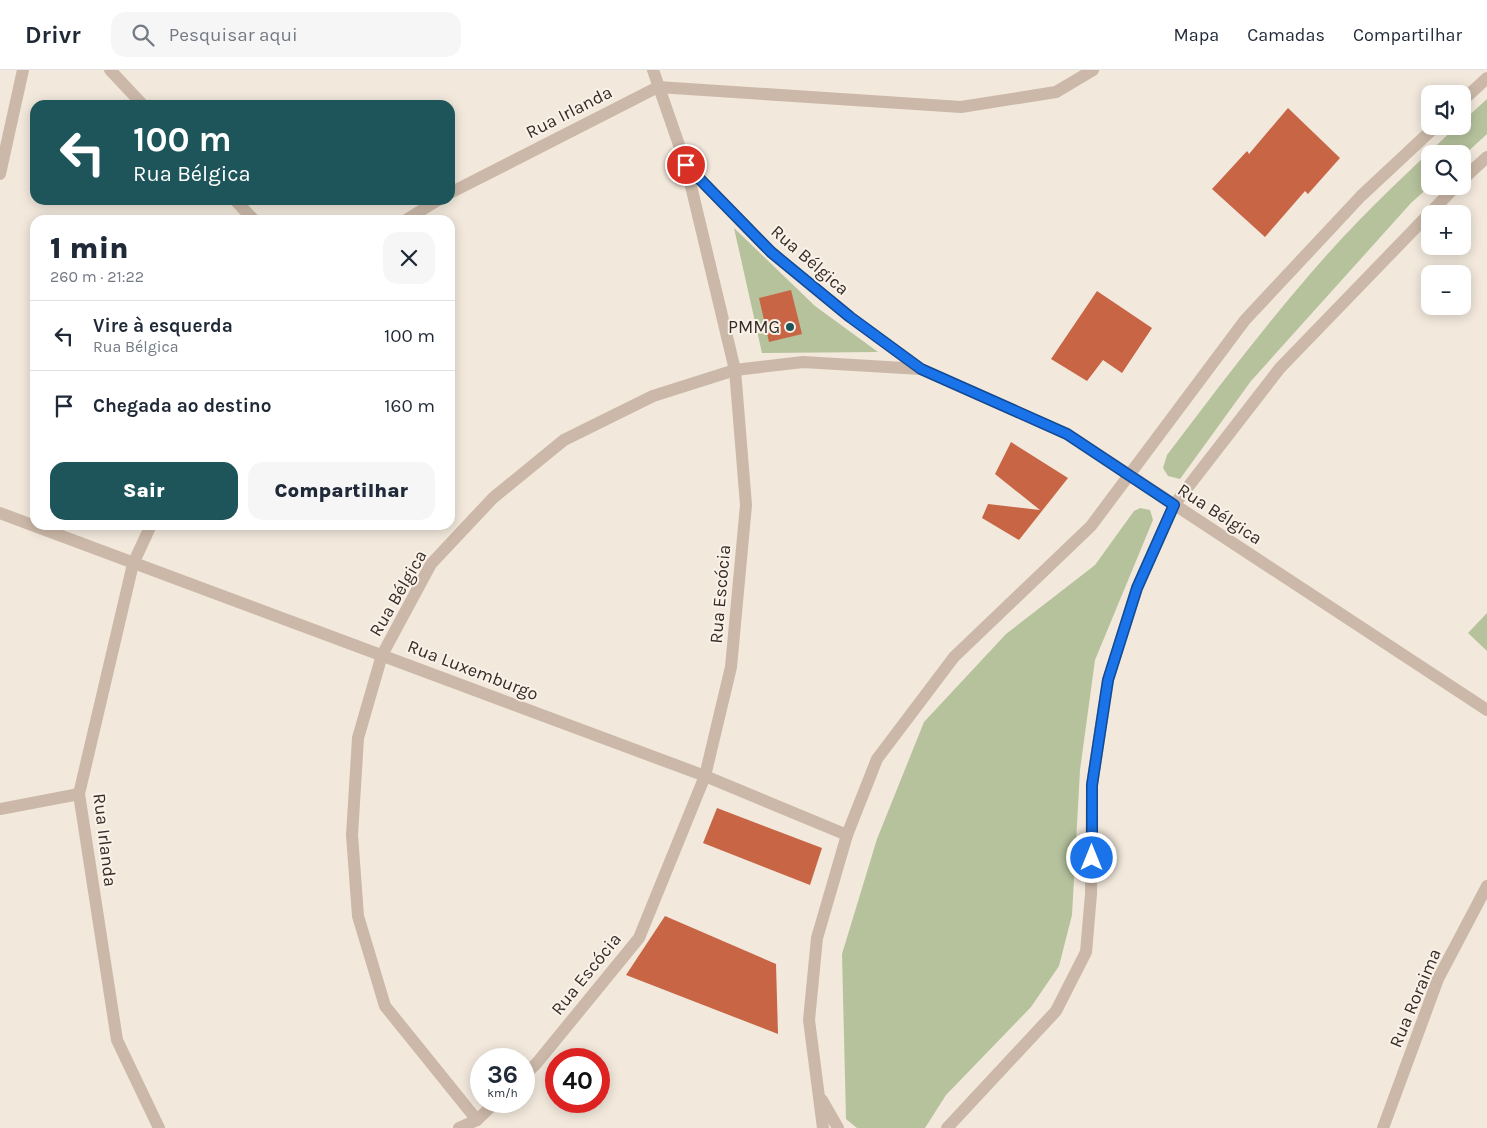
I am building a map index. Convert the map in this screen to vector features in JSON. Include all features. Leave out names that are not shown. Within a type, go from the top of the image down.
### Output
[{"type":"street","points":[[0,174],[23,70]]},
{"type":"street","points":[[110,70],[139,100]]},
{"type":"street","name":"Rua Escócia","points":[[535,1065],[639,938],[705,776],[731,667],[746,505],[735,370],[686,165],[653,70]]},
{"type":"street","points":[[658,87],[961,107],[1056,92],[1093,70]]},
{"type":"street","points":[[1471,93],[1487,78]]},
{"type":"street","name":"Rua Irlanda","points":[[455,191],[658,87]]},
{"type":"street","points":[[823,1128],[809,1020],[816,938],[847,835],[877,759],[954,657],[1091,526],[1245,320],[1361,196],[1426,135]]},
{"type":"street","points":[[1471,172],[1487,157]]},
{"type":"street","name":"Rua Bélgica","points":[[686,165],[771,252],[850,317],[921,369],[1067,434],[1487,710]]},
{"type":"street","points":[[947,1128],[1056,1011],[1086,952],[1091,894],[1092,785],[1108,680],[1137,588],[1174,505],[1280,368],[1447,195]]},
{"type":"street","points":[[240,205],[249,215]]},
{"type":"street","points":[[414,215],[430,205]]},
{"type":"street","name":"Rua Bélgica","points":[[478,1120],[386,1006],[358,916],[352,835],[358,738],[382,654],[431,564],[493,498],[564,440],[653,396],[735,370],[803,362],[921,369]]},
{"type":"street","name":"Rua Luxemburgo","points":[[0,513],[30,525]]},
{"type":"street","name":"Rua Luxemburgo","points":[[44,530],[382,654],[705,776],[847,835]]},
{"type":"street","name":"Rua Irlanda","points":[[149,530],[133,564],[78,794],[118,1040],[159,1128]]},
{"type":"street","points":[[0,809],[78,794]]},
{"type":"street","name":"Rua Roraima","points":[[1383,1128],[1438,979],[1487,886]]},
{"type":"street","points":[[818,1093],[838,1128]]},
{"type":"street","points":[[459,1128],[478,1120],[485,1113]]},
{"type":"green space","points":[[1487,99],[1487,134],[1471,149],[1471,145],[1437,145],[1447,135],[1471,135],[1471,114]]},
{"type":"green space","points":[[1421,160],[1421,194],[1251,381],[1180,479],[1168,476],[1163,468],[1167,455],[1244,354],[1304,281],[1373,206]]},
{"type":"green space","points":[[734,228],[815,306],[878,352],[762,353]]},
{"type":"green space","points":[[1140,508],[1150,510],[1153,520],[1095,660],[1080,770],[1072,915],[1059,966],[1031,1007],[946,1095],[925,1128],[857,1128],[846,1119],[842,954],[877,839],[924,722],[1006,634],[1095,565],[1134,511]]},
{"type":"green space","points":[[1487,613],[1487,651],[1468,633]]},
{"type":"building","points":[[1288,108],[1340,158],[1308,194],[1305,191],[1265,237],[1212,189],[1247,151],[1249,154]]},
{"type":"building","points":[[791,290],[802,334],[769,342],[759,298]]},
{"type":"building","points":[[1097,291],[1152,328],[1122,373],[1103,360],[1087,381],[1051,359]]},
{"type":"building","points":[[1011,442],[1068,478],[1019,540],[982,518],[988,504],[1040,510],[995,474]]},
{"type":"building","points":[[717,808],[822,848],[810,885],[703,843]]},
{"type":"building","points":[[665,916],[776,964],[778,1034],[626,975]]},
{"type":"place","name":"PMMG","points":[[790,327]]},
{"type":"route","points":[[686,165],[771,252],[850,317],[921,369],[999,402],[1067,434],[1174,505],[1137,588],[1108,680],[1092,785],[1092,858]]}]
